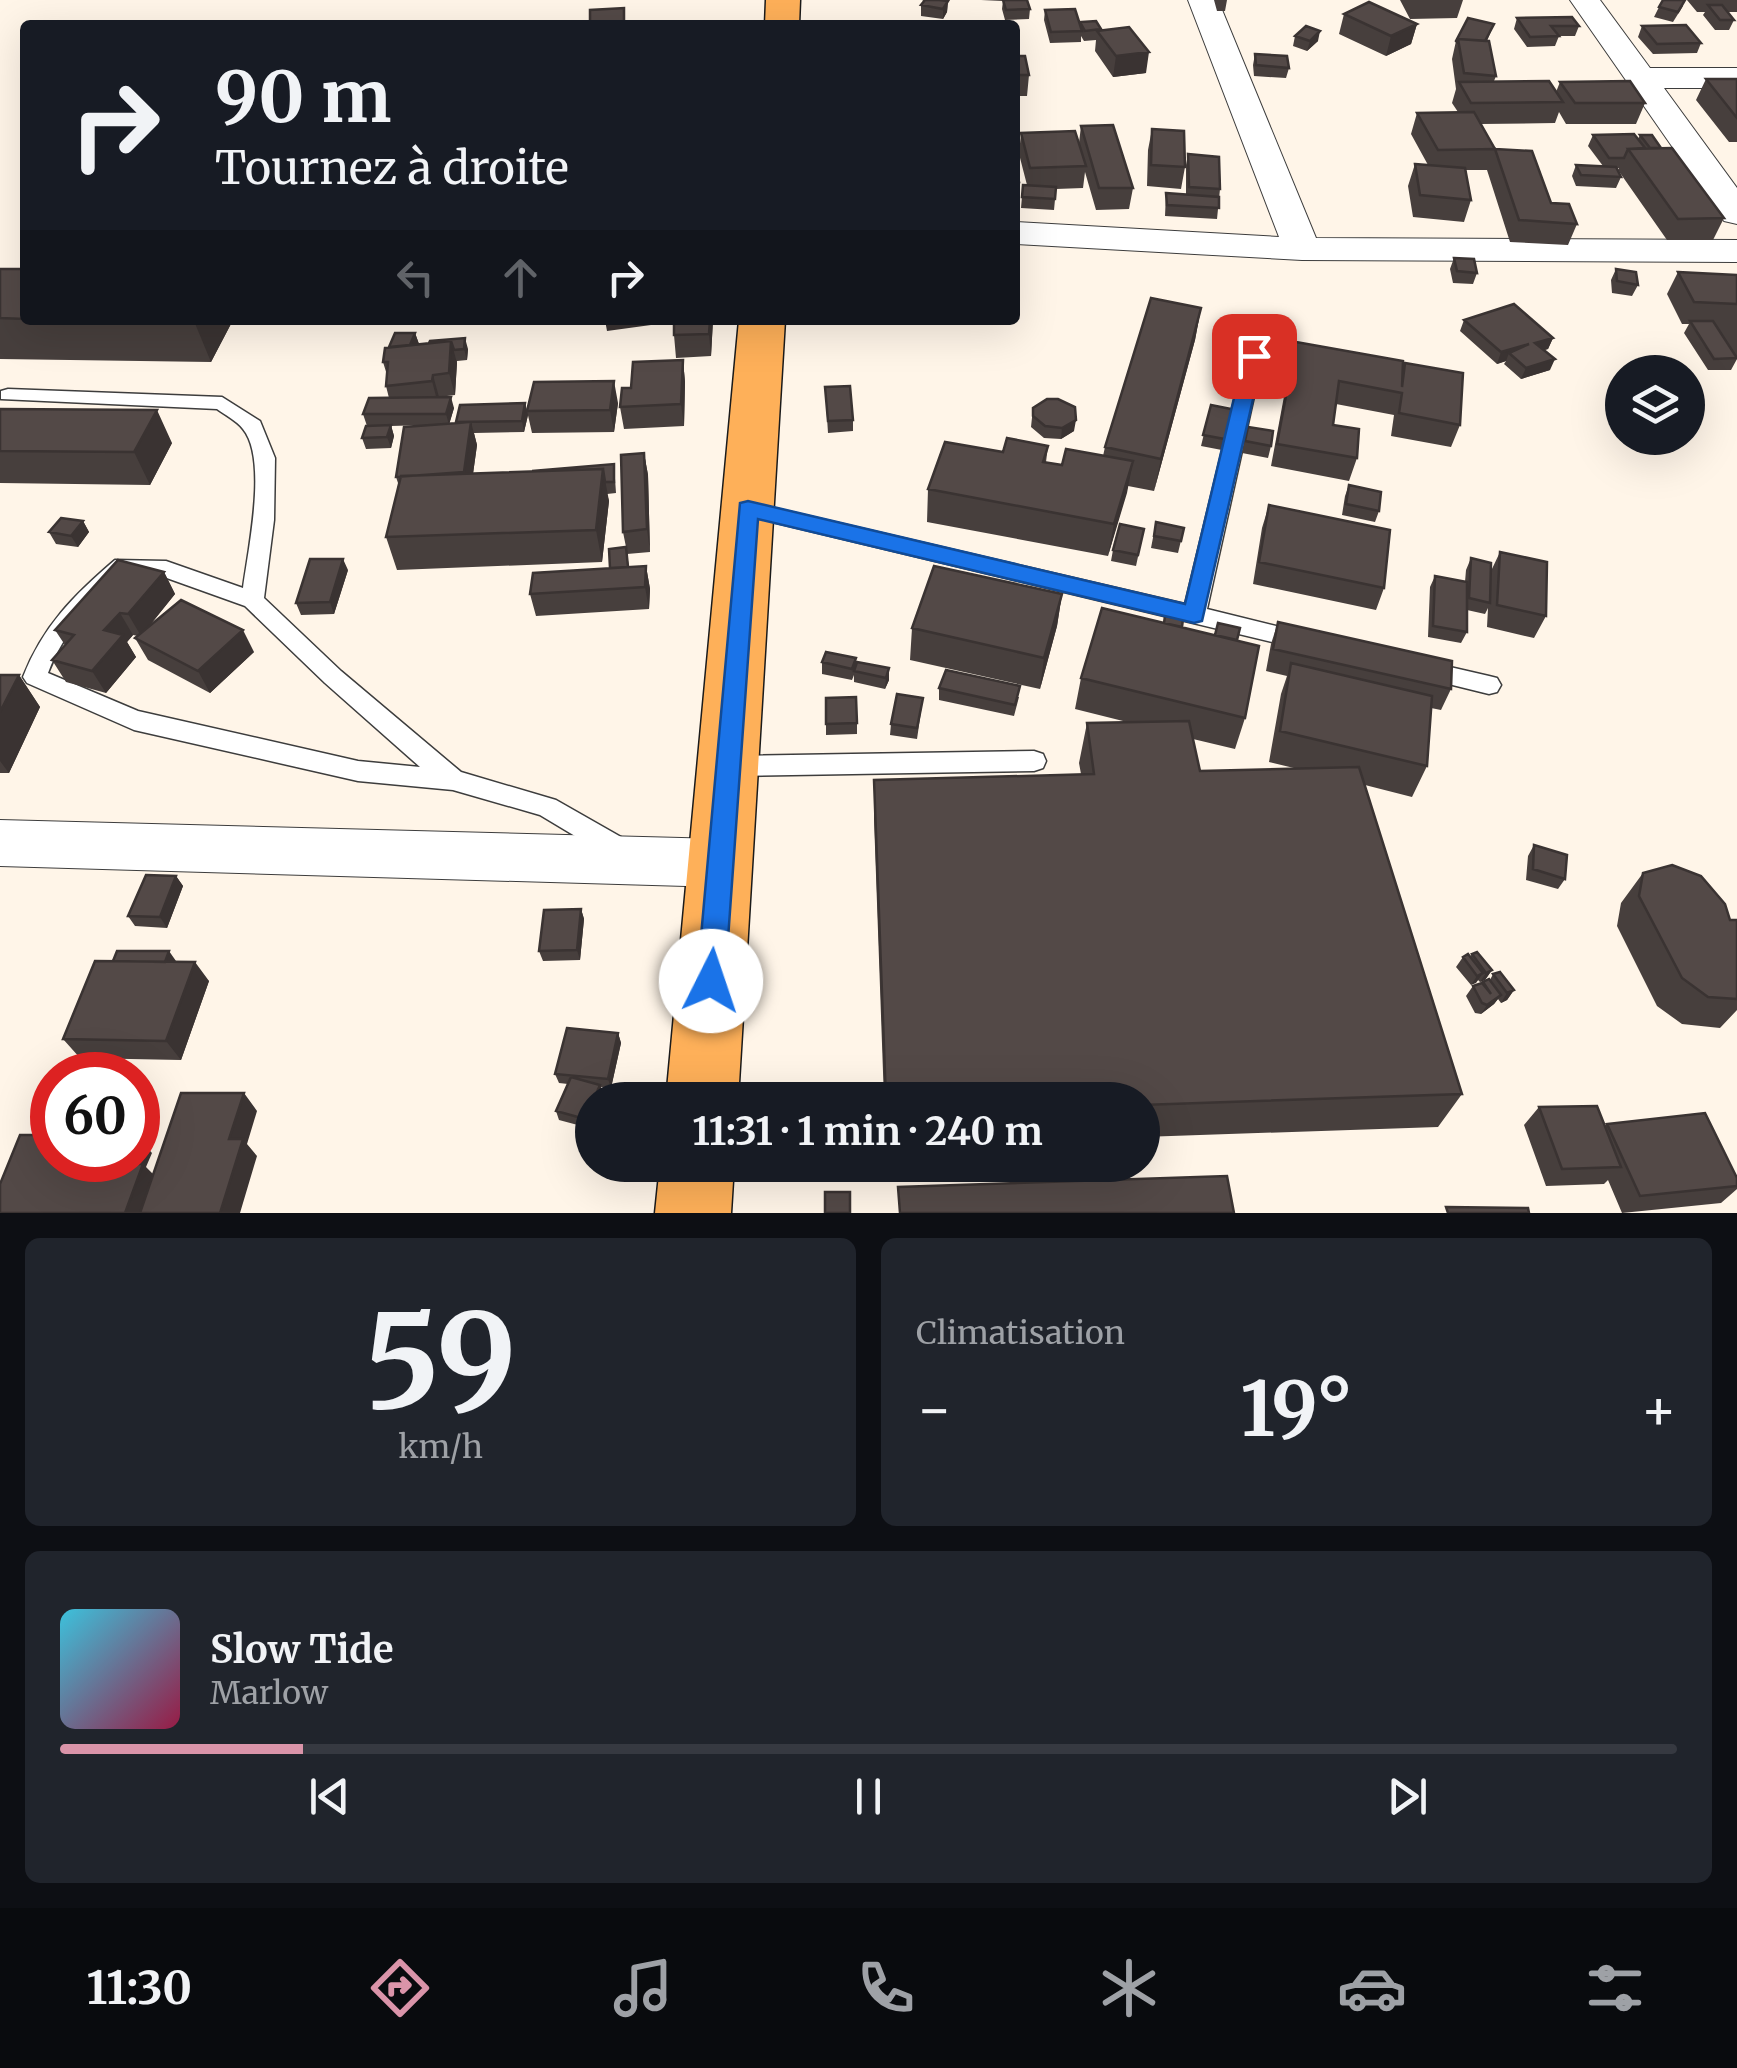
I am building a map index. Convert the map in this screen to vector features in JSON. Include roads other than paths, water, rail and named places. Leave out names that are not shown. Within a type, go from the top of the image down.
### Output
[{"type":"main road","points":[[703,1082],[762,325]]},
{"type":"main road","points":[[693,1213],[696,1182]]},
{"type":"street","points":[[1203,0],[1302,249]]},
{"type":"street","points":[[1585,0],[1737,212]]},
{"type":"street","points":[[1641,78],[1737,78]]},
{"type":"street","points":[[1020,233],[1302,249],[1737,251]]},
{"type":"street","points":[[0,843],[720,862]]},
{"type":"lane","points":[[1194,615],[1254,356]]},
{"type":"lane","points":[[8,395],[222,403],[253,426],[265,458],[263,520],[253,600]]},
{"type":"lane","points":[[748,509],[1323,646]]},
{"type":"lane","points":[[453,780],[333,677],[253,600],[166,569],[123,566],[79,602],[46,641],[35,677],[152,724],[358,770],[453,780],[547,808],[639,861]]},
{"type":"lane","points":[[1397,663],[1489,685]]},
{"type":"lane","points":[[728,766],[1034,761]]}]
